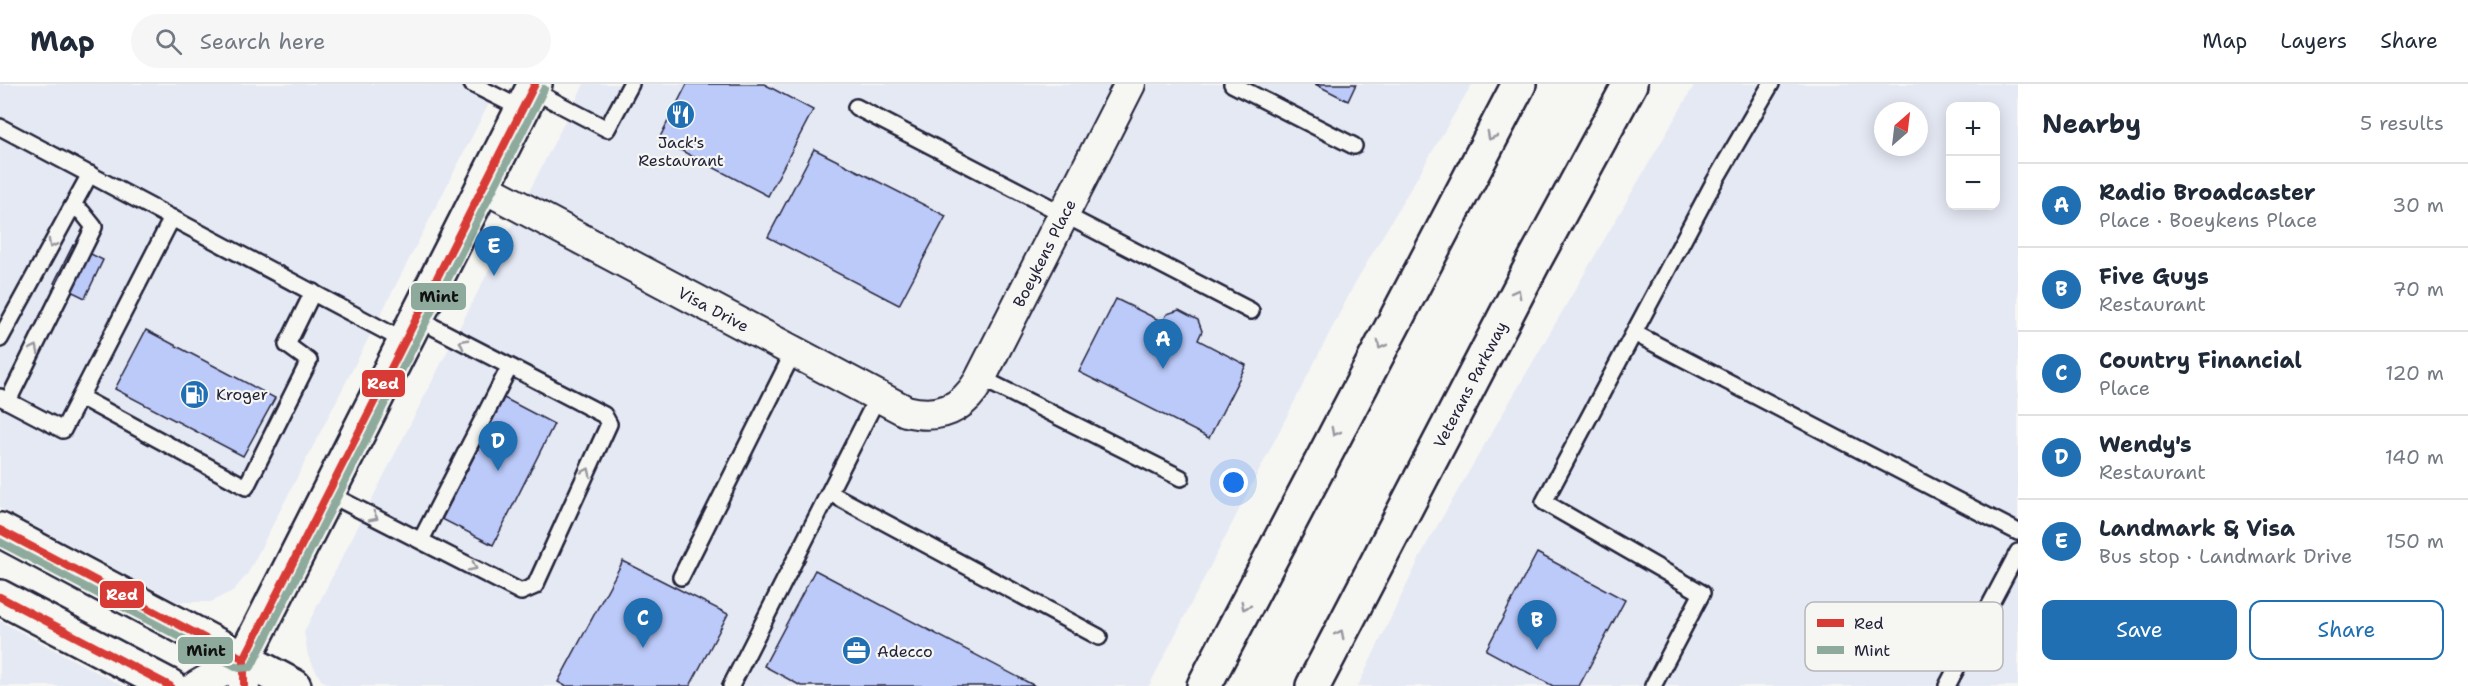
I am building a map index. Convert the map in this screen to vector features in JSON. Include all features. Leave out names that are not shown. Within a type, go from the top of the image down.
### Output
[{"type":"main road","points":[[1204,686],[1519,84]]},
{"type":"main road","name":"Veterans Parkway","points":[[1313,686],[1527,273],[1630,84]]},
{"type":"main road","points":[[244,673],[328,494],[530,94]]},
{"type":"main road","points":[[0,530],[244,673],[294,686]]},
{"type":"main road","points":[[0,597],[170,686]]},
{"type":"street","name":"Boeykens Place","points":[[947,411],[969,397],[981,378],[1130,84]]},
{"type":"street","name":"Visa Drive","points":[[483,187],[906,411],[922,415],[947,411]]},
{"type":"street","points":[[197,686],[244,673]]},
{"type":"lane","points":[[472,84],[530,94],[607,129],[631,84]]},
{"type":"lane","points":[[1232,84],[1354,146]]},
{"type":"lane","points":[[1653,686],[1702,593],[1544,502],[1713,184],[1771,84]]},
{"type":"lane","points":[[856,107],[1251,310]]},
{"type":"lane","points":[[2,132],[90,174],[313,292],[509,368],[604,415],[609,424],[535,586],[521,592],[328,494]]},
{"type":"lane","points":[[0,339],[90,174]]},
{"type":"lane","points":[[72,207],[82,212],[94,227],[4,399],[63,430],[172,218]]},
{"type":"lane","points":[[80,398],[246,487],[309,361],[287,345],[313,292]]},
{"type":"lane","points":[[1634,333],[2018,532]]},
{"type":"lane","points":[[681,577],[794,351]]},
{"type":"lane","points":[[421,540],[509,368]]},
{"type":"lane","points":[[981,378],[1181,478]]},
{"type":"lane","points":[[731,686],[878,396]]},
{"type":"lane","points":[[830,493],[1099,637]]},
{"type":"lane","points":[[1992,602],[2018,552]]},
{"type":"lane","points":[[1947,686],[1955,671]]},
{"type":"shaded area","points":[[0,84],[499,84],[248,573],[234,590],[211,602],[178,602],[0,508]]},
{"type":"shaded area","points":[[584,84],[1472,84],[1355,283],[1149,686],[333,686],[321,680],[308,656],[304,632]]},
{"type":"shaded area","points":[[1695,84],[2018,84],[2018,686],[1358,686],[1425,547]]},
{"type":"shaded area","points":[[0,621],[123,686],[0,686]]},
{"type":"building","points":[[687,84],[764,84],[813,110],[768,196],[659,139]]},
{"type":"building","points":[[1315,84],[1356,84],[1348,101]]},
{"type":"building","points":[[814,149],[946,216],[899,305],[768,237]]},
{"type":"building","points":[[73,245],[103,260],[85,298],[54,283]]},
{"type":"building","points":[[1116,299],[1163,322],[1167,314],[1179,310],[1198,320],[1202,331],[1198,340],[1246,365],[1209,438],[1079,372]]},
{"type":"building","name":"Kroger","points":[[146,330],[275,398],[243,456],[115,389]]},
{"type":"building","points":[[504,398],[554,424],[493,545],[442,519]]},
{"type":"building","points":[[1537,553],[1625,600],[1579,686],[1553,686],[1486,650]]},
{"type":"building","points":[[623,561],[728,614],[690,686],[565,686],[558,682]]},
{"type":"building","points":[[815,570],[1035,686],[801,686],[764,666]]},
{"type":"transit line","name":"Red","points":[[244,686],[244,659],[535,84]]},
{"type":"transit line","name":"Mint","points":[[0,542],[239,668],[251,667],[544,89]]},
{"type":"transit line","name":"Red","points":[[0,530],[244,659]]},
{"type":"transit line","name":"Red","points":[[0,597],[170,686]]},
{"type":"place","name":"Jack's Restaurant","points":[[681,114]]},
{"type":"place","name":"Landmark & Visa","points":[[494,276]]},
{"type":"place","name":"Radio Broadcaster","points":[[1163,369]]},
{"type":"place","name":"Kroger","points":[[195,394]]},
{"type":"place","name":"Wendy's","points":[[498,471]]},
{"type":"place","name":"Country Financial","points":[[643,648]]},
{"type":"place","name":"Five Guys","points":[[1537,650]]},
{"type":"place","name":"Adecco","points":[[856,651]]}]
